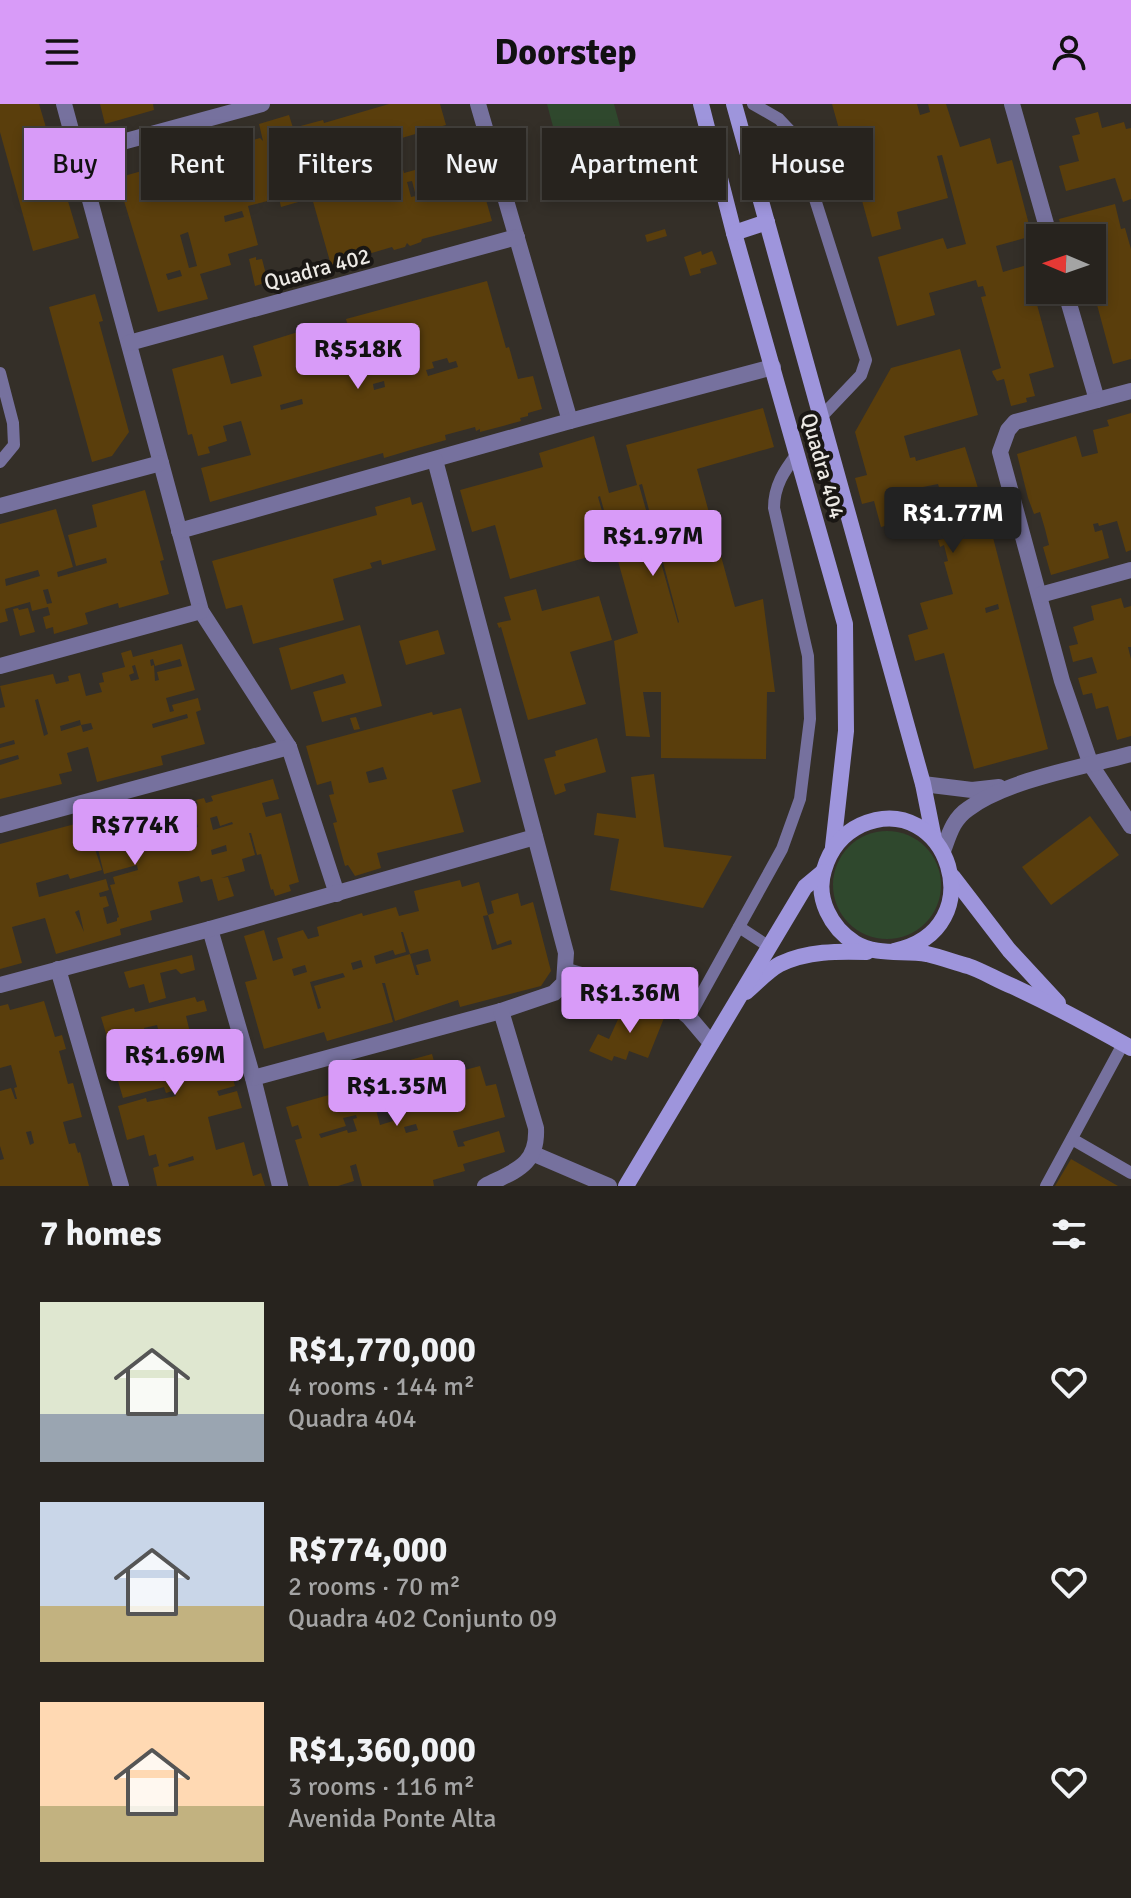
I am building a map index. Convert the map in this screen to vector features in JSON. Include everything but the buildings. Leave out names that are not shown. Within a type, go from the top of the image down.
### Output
[{"type":"main road","name":"Quadra 404","points":[[701,104],[734,233],[845,624],[846,731],[833,847]]},
{"type":"main road","points":[[734,104],[939,845],[952,877],[1009,950],[1065,1010]]},
{"type":"main road","points":[[734,233],[767,222]]},
{"type":"main road","points":[[939,845],[910,823],[882,819],[855,828],[833,847],[823,872],[822,894],[828,915],[840,932],[858,945],[886,951],[908,948],[938,928],[950,904],[952,877]]},
{"type":"main road","points":[[626,1186],[805,887],[823,872]]},
{"type":"main road","points":[[738,998],[767,973],[799,957],[843,951],[927,954],[972,967],[1065,1010],[1127,1046]]},
{"type":"street","points":[[64,104],[71,128]]},
{"type":"street","points":[[125,141],[262,104]]},
{"type":"street","points":[[478,104],[570,421]]},
{"type":"street","points":[[1012,104],[1046,224]]},
{"type":"street","points":[[90,200],[201,611],[289,747],[337,894]]},
{"type":"street","name":"Quadra 402","points":[[129,343],[517,237]]},
{"type":"street","points":[[1069,304],[1097,400]]},
{"type":"street","points":[[179,531],[773,367]]},
{"type":"street","points":[[1131,391],[1015,422],[1008,430],[1000,452],[1062,681],[1091,765],[1131,826]]},
{"type":"street","points":[[253,1078],[501,1011],[554,993],[564,983],[566,953],[435,460]]},
{"type":"street","points":[[0,506],[161,463]]},
{"type":"street","points":[[1040,595],[1131,570]]},
{"type":"street","points":[[0,666],[201,611]]},
{"type":"street","points":[[0,825],[289,747]]},
{"type":"street","points":[[939,845],[966,810],[990,796],[1131,754]]},
{"type":"street","points":[[923,784],[972,790],[1020,785]]},
{"type":"street","points":[[0,985],[535,837]]},
{"type":"street","points":[[210,929],[280,1186]]},
{"type":"street","points":[[58,969],[121,1186]]},
{"type":"street","points":[[567,971],[659,995],[689,1017],[711,1043]]},
{"type":"street","points":[[485,1186],[522,1168],[534,1154],[536,1128],[501,1011]]},
{"type":"street","points":[[534,1154],[609,1186]]},
{"type":"lane","points":[[753,104],[779,119],[795,136],[866,360],[861,375],[822,416]]},
{"type":"lane","points":[[0,373],[13,423],[14,445],[0,462]]},
{"type":"lane","points":[[689,1017],[782,849],[800,799],[810,719],[808,656],[774,508],[774,495],[783,473],[797,454]]},
{"type":"lane","points":[[739,927],[768,946]]},
{"type":"lane","points":[[1046,1186],[1127,1046]]},
{"type":"lane","points":[[1072,1139],[1131,1173]]},
{"type":"green space","points":[[547,104],[614,104],[621,128],[553,128]]},
{"type":"green space","points":[[887,831],[908,835],[925,847],[937,864],[941,885],[937,906],[925,923],[908,935],[887,939],[866,935],[849,923],[837,906],[833,885],[837,864],[849,847],[866,835]]}]
